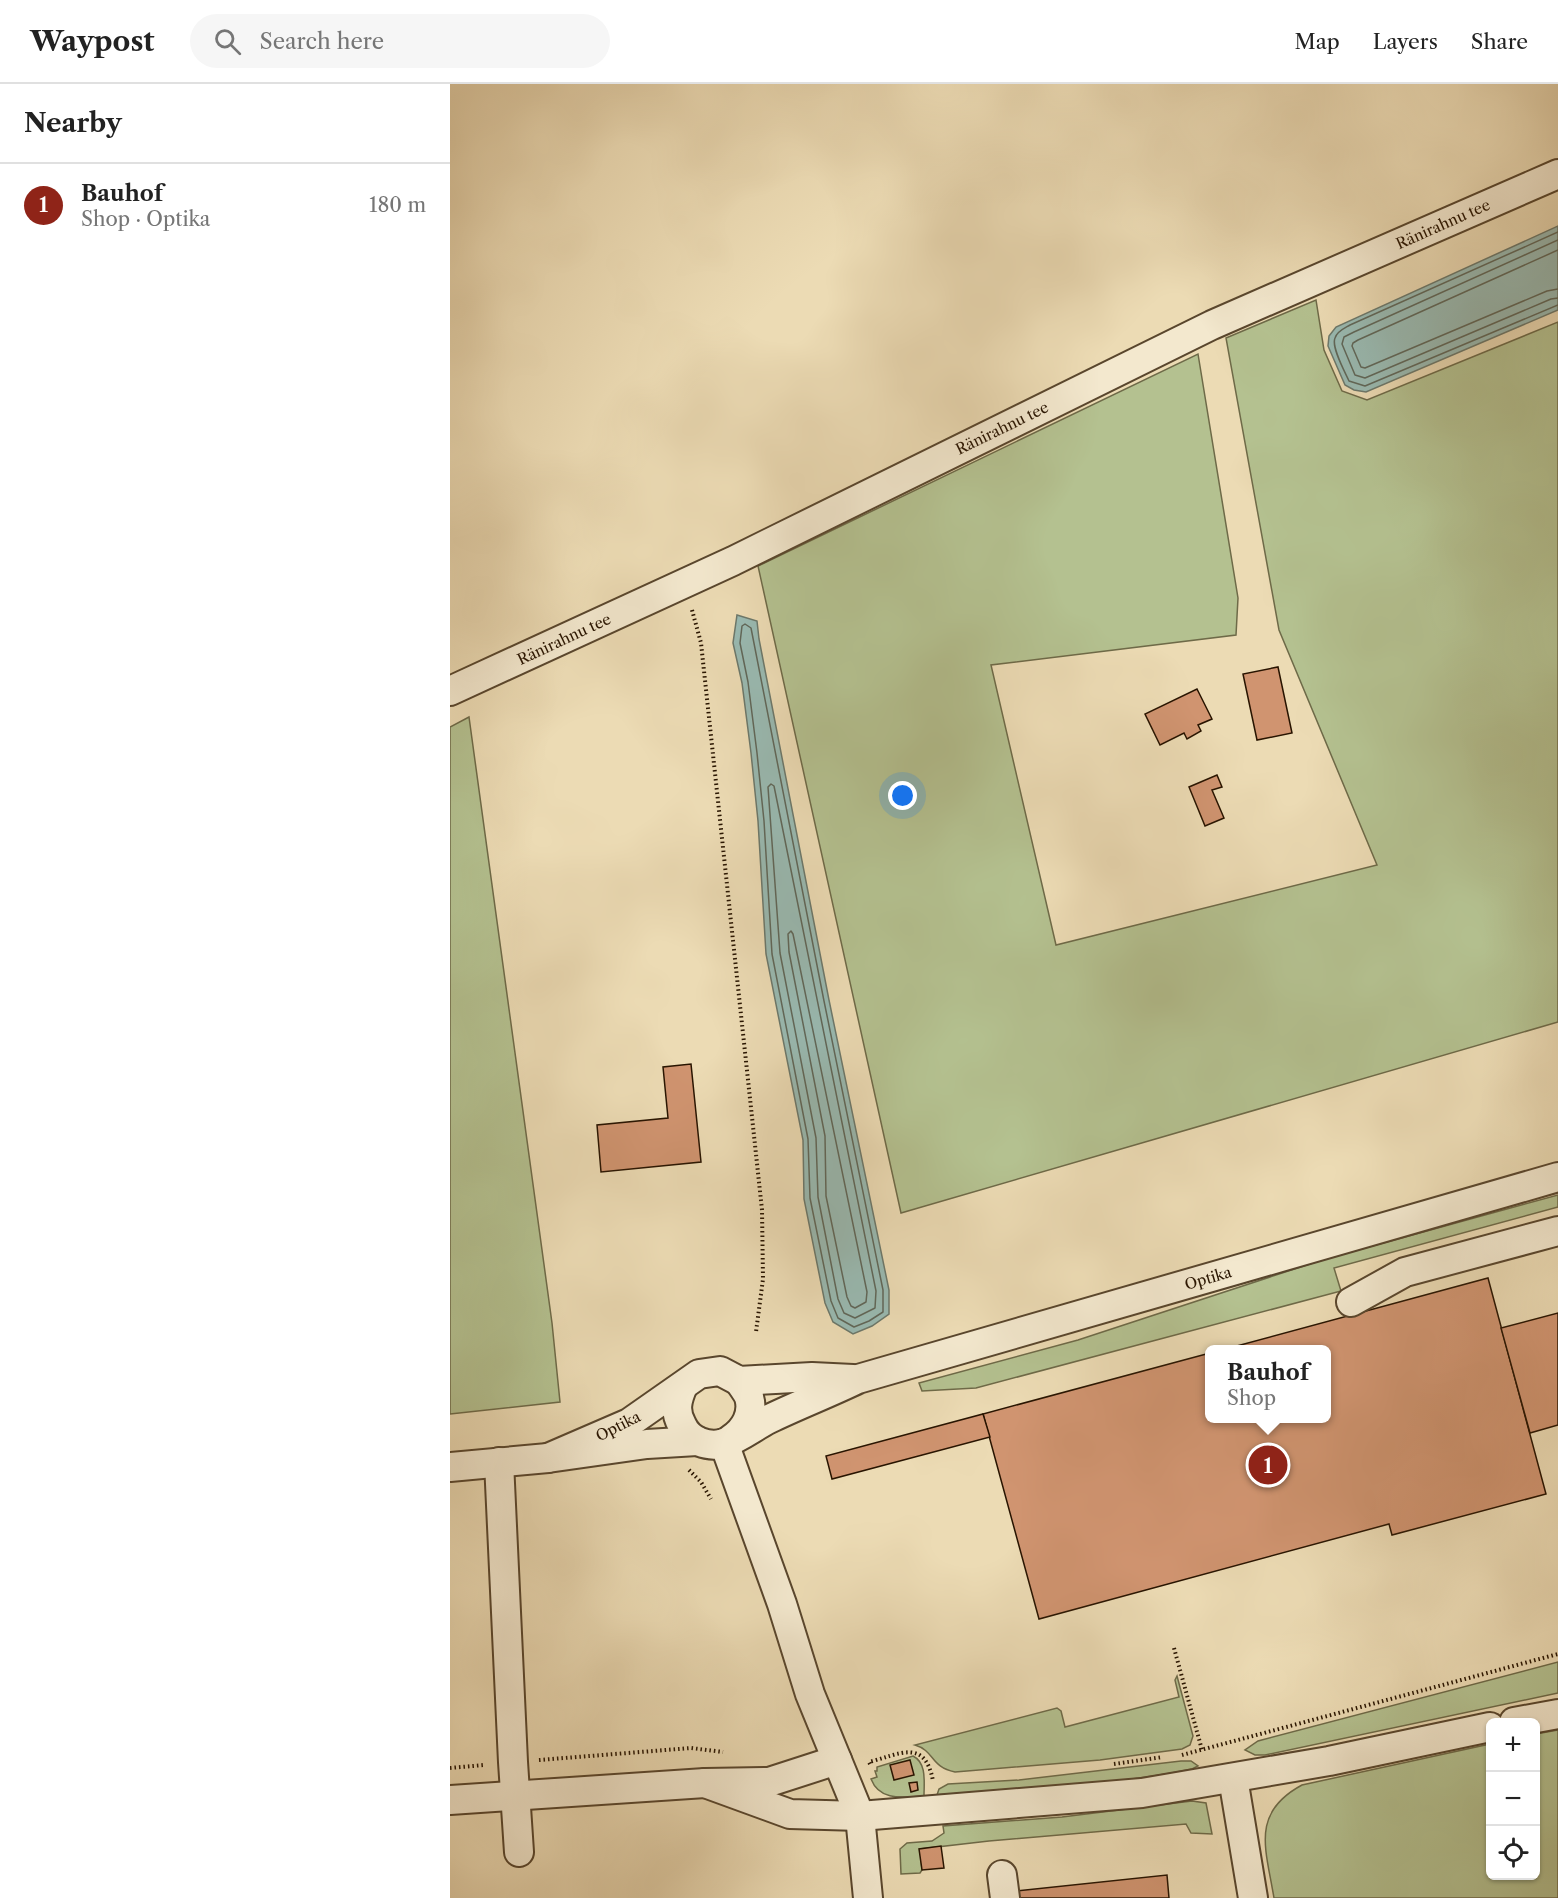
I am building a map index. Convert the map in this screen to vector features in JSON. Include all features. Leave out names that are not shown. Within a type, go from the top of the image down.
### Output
[{"type":"street","name":"Ränirahnu tee","points":[[450,691],[685,583],[1212,325],[1558,174]]},
{"type":"street","name":"Optika","points":[[858,1379],[1558,1177]]},
{"type":"street","points":[[1351,1302],[1405,1272],[1558,1231]]},
{"type":"street","name":"Optika","points":[[548,1458],[629,1423],[699,1374],[720,1371],[739,1381]]},
{"type":"street","points":[[683,1386],[677,1401],[677,1417],[685,1431],[711,1442],[741,1433],[750,1416],[749,1397],[739,1381],[812,1377],[858,1379]]},
{"type":"street","points":[[711,1442],[858,1379]]},
{"type":"street","name":"Optika","points":[[450,1467],[548,1458],[647,1444],[711,1442]]},
{"type":"street","points":[[711,1442],[782,1604],[810,1694],[860,1816],[868,1898]]},
{"type":"street","points":[[500,1462],[519,1852]]},
{"type":"street","points":[[1536,1718],[1558,1714]]},
{"type":"street","points":[[705,1783],[790,1814],[860,1816],[1142,1793],[1329,1761],[1486,1728]]},
{"type":"street","points":[[450,1800],[705,1783],[769,1782],[837,1760]]},
{"type":"street","points":[[1233,1778],[1253,1898]]},
{"type":"path","points":[[685,583],[701,643],[762,1210],[763,1279],[756,1332]]},
{"type":"path","points":[[682,1466],[701,1482],[712,1500]]},
{"type":"path","points":[[1180,1755],[1558,1654]]},
{"type":"path","points":[[1111,1764],[1169,1757]]},
{"type":"green space","points":[[1316,300],[1324,350],[1342,391],[1367,400],[1558,322],[1558,1022],[901,1213],[758,566],[1198,354],[1238,598],[1236,635],[991,665],[1056,945],[1377,865],[1279,630],[1226,338]]},
{"type":"green space","points":[[469,717],[552,1323],[560,1402],[450,1414],[450,727]]},
{"type":"green space","points":[[1558,1195],[1558,1207],[1334,1268],[1341,1291],[976,1388],[922,1391],[919,1383],[1078,1340],[1325,1259]]},
{"type":"green space","points":[[1558,1662],[1558,1693],[1265,1755],[1255,1755],[1245,1750],[1258,1741]]},
{"type":"green space","points":[[1177,1676],[1193,1736],[1190,1745],[1182,1749],[1100,1760],[955,1772],[941,1767],[926,1751],[915,1745],[1057,1708],[1061,1711],[1065,1727],[1179,1697],[1175,1680]]},
{"type":"green space","points":[[1558,1730],[1558,1898],[1274,1898],[1266,1834],[1268,1820],[1286,1796],[1302,1785],[1486,1745],[1486,1880],[1540,1880],[1540,1733]]},
{"type":"green space","points":[[913,1756],[923,1768],[924,1796],[893,1796],[880,1792],[871,1779],[877,1777],[875,1771],[877,1767]]},
{"type":"green space","points":[[1191,1761],[1198,1766],[1161,1775],[1097,1783],[937,1795],[939,1789],[948,1784],[1019,1780]]},
{"type":"green space","points":[[1192,1801],[1206,1803],[1212,1834],[1191,1833],[1186,1824],[920,1849],[922,1870],[920,1873],[901,1874],[900,1849],[907,1843],[932,1841],[944,1833],[943,1826],[1062,1817]]},
{"type":"water","points":[[1558,226],[1558,310],[1366,392],[1354,390],[1345,385],[1328,346],[1329,336],[1336,327]]},
{"type":"water","points":[[737,615],[757,621],[829,1000],[889,1290],[889,1314],[872,1326],[853,1334],[833,1322],[825,1303],[804,1199],[803,1140],[766,954],[758,821],[751,753],[742,683],[733,643]]},
{"type":"building","points":[[1278,667],[1292,733],[1257,740],[1243,674]]},
{"type":"building","points":[[1197,689],[1212,719],[1198,725],[1201,731],[1187,739],[1184,733],[1160,745],[1145,714]]},
{"type":"building","points":[[1217,775],[1222,787],[1212,790],[1224,818],[1205,826],[1189,787]]},
{"type":"building","points":[[691,1064],[701,1162],[601,1172],[597,1125],[668,1118],[663,1067]]},
{"type":"building","points":[[1488,1278],[1546,1494],[1392,1535],[1389,1524],[1039,1619],[983,1414],[1205,1354],[1205,1423],[1331,1423],[1331,1345],[1240,1345]]},
{"type":"building","points":[[1558,1313],[1558,1425],[1530,1433],[1501,1328]]},
{"type":"building","points":[[983,1414],[990,1437],[832,1479],[826,1456]]},
{"type":"building","points":[[910,1760],[914,1775],[894,1780],[890,1765]]},
{"type":"building","points":[[917,1782],[918,1790],[911,1792],[909,1783]]},
{"type":"building","points":[[941,1846],[944,1868],[922,1870],[919,1849]]},
{"type":"building","points":[[1167,1875],[1169,1898],[1015,1898],[1015,1891]]},
{"type":"place","name":"Bauhof","points":[[1268,1465]]}]
